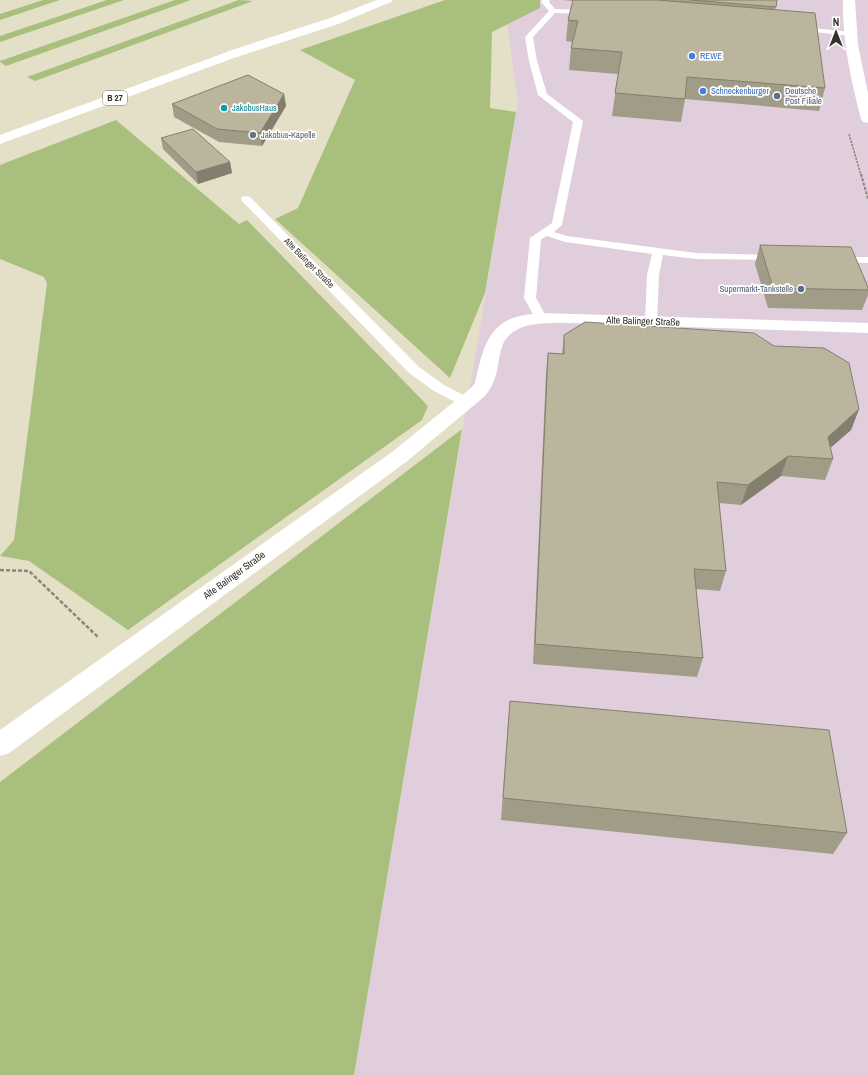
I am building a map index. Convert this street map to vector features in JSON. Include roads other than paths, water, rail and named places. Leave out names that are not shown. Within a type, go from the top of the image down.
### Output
[{"type":"main road","name":"B 27","points":[[230,55],[363,0]]},
{"type":"main road","name":"B 27","points":[[0,140],[230,55],[334,21],[387,0]]},
{"type":"main road","points":[[849,0],[849,15],[855,63],[867,114]]},
{"type":"main road","name":"Alte Balinger Straße","points":[[0,745],[399,457],[478,392],[484,383],[494,345],[502,332],[518,322],[541,318],[868,328]]},
{"type":"lane","points":[[546,0],[545,2],[553,11]]},
{"type":"lane","points":[[541,318],[530,298],[536,238],[557,225],[578,122],[543,96],[533,61],[529,37],[553,11],[567,10],[598,13]]},
{"type":"lane","points":[[787,28],[851,34]]},
{"type":"lane","name":"Alte Balinger Straße","points":[[246,198],[414,370],[462,405]]},
{"type":"lane","points":[[545,232],[565,239],[696,256],[790,258]]},
{"type":"lane","points":[[651,321],[653,275],[658,251]]},
{"type":"lane","points":[[829,259],[868,260]]},
{"type":"place","name":"REWE","points":[[692,56]]},
{"type":"place","name":"Schneckenburger","points":[[703,91]]},
{"type":"place","name":"Deutsche Post Filiale","points":[[777,96]]},
{"type":"place","name":"JakobusHaus","points":[[224,108]]},
{"type":"place","name":"Jakobus-Kapelle","points":[[253,135]]},
{"type":"place","name":"Supermarkt-Tankstelle","points":[[801,289]]}]
